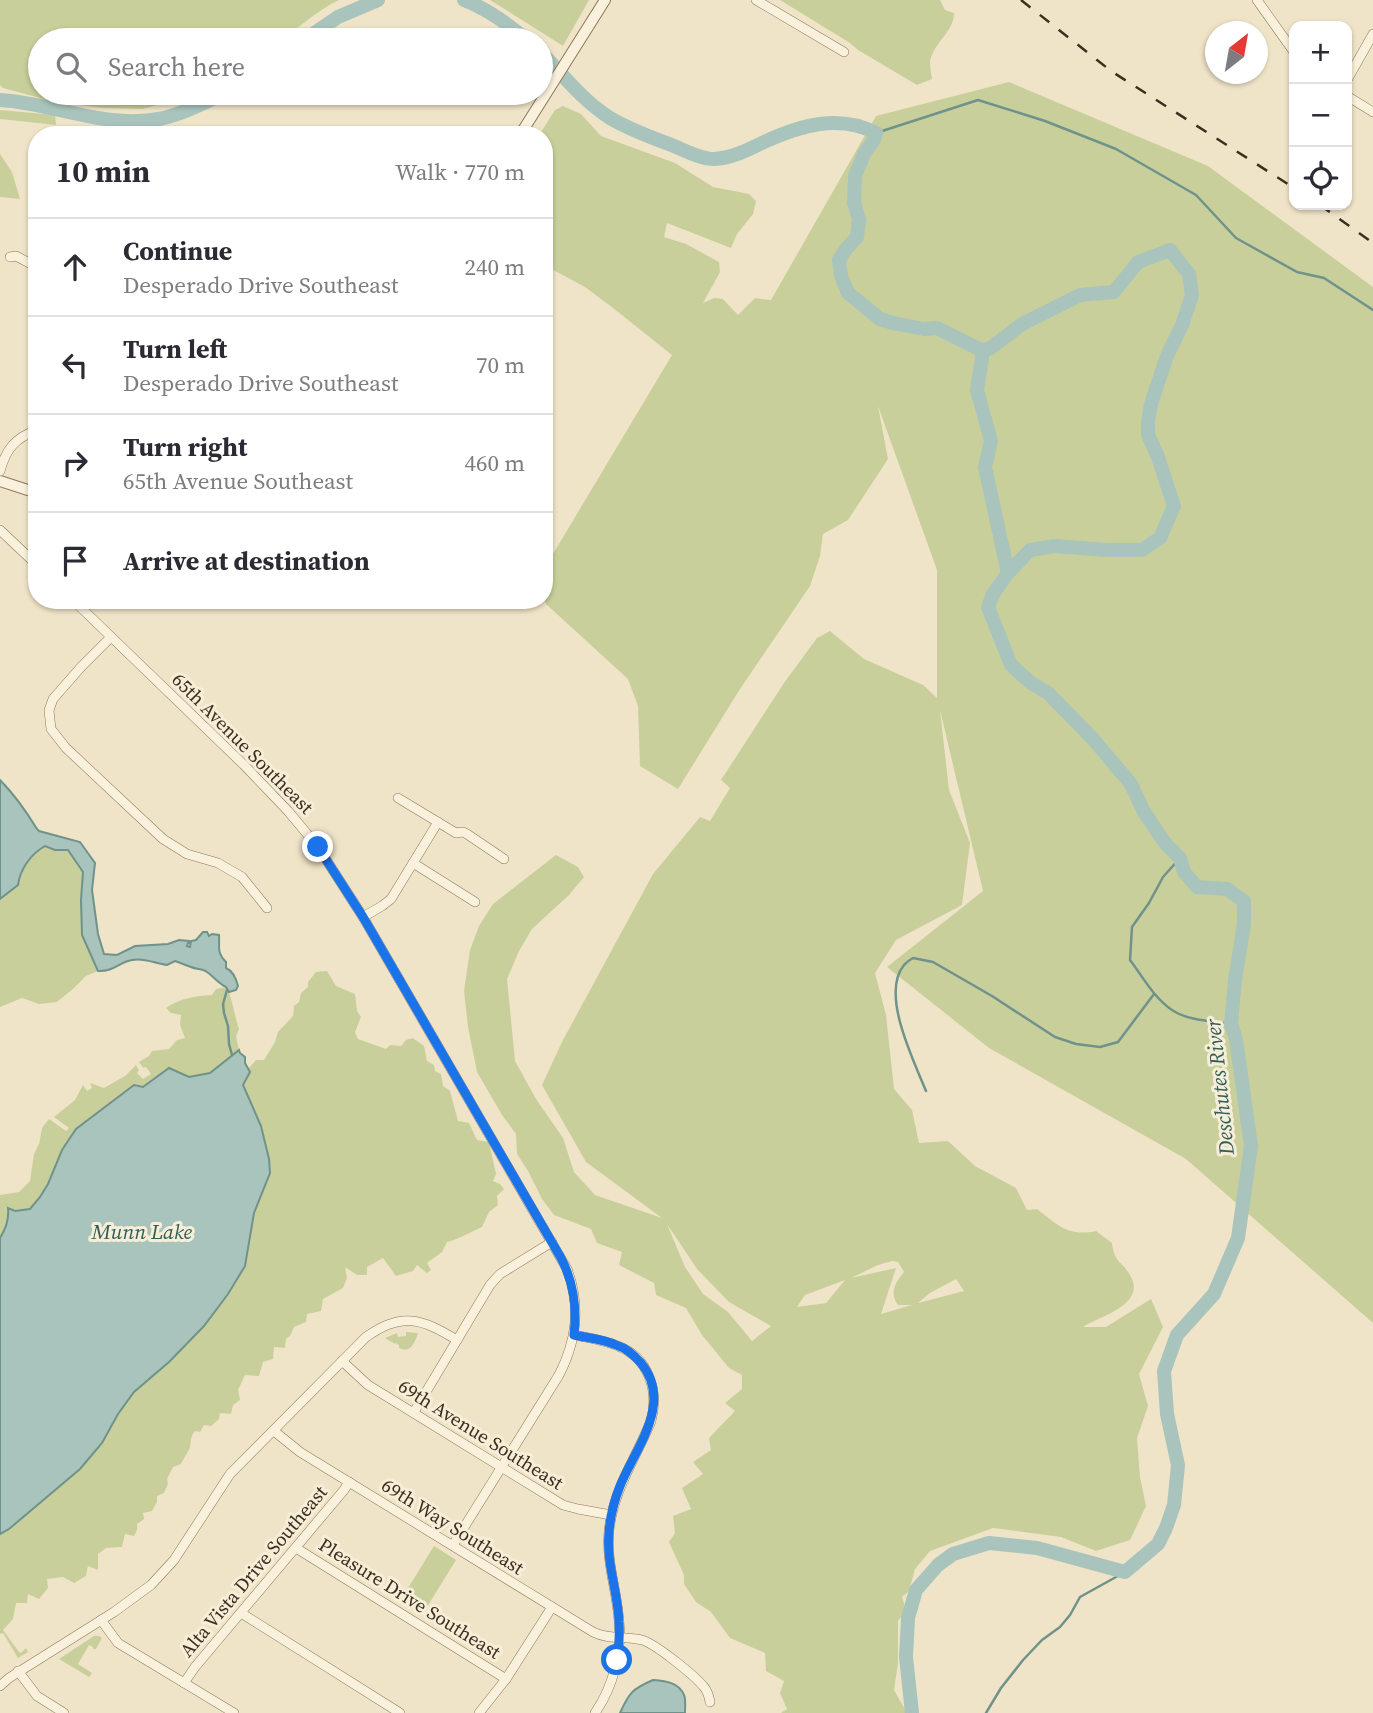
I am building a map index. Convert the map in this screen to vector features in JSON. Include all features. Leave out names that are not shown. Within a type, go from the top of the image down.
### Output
[{"type":"street","points":[[553,83],[604,0]]},
{"type":"street","points":[[756,0],[844,52]]},
{"type":"street","points":[[1257,0],[1289,45]]},
{"type":"street","points":[[1352,71],[1373,34]]},
{"type":"street","points":[[1352,99],[1373,112]]},
{"type":"street","points":[[526,126],[539,105]]},
{"type":"street","points":[[10,257],[16,256],[28,262]]},
{"type":"street","points":[[0,471],[5,455],[14,442],[28,434]]},
{"type":"street","points":[[0,481],[28,490]]},
{"type":"street","points":[[0,530],[28,556]]},
{"type":"street","name":"65th Avenue Southeast","points":[[82,609],[244,765],[318,847],[363,917],[552,1242],[571,1280],[576,1306],[574,1335],[568,1355],[559,1375],[453,1545]]},
{"type":"street","points":[[111,637],[53,699],[49,716],[51,729],[66,748],[163,839],[187,853],[218,863],[242,877],[267,908]]},
{"type":"street","points":[[398,798],[456,833],[467,834],[504,859]]},
{"type":"street","points":[[363,917],[391,899],[438,822]]},
{"type":"street","points":[[413,863],[475,902]]},
{"type":"street","points":[[414,1412],[490,1285],[500,1273],[552,1242]]},
{"type":"street","points":[[0,1686],[18,1671],[102,1620],[151,1585],[174,1560],[230,1474],[366,1338],[385,1325],[409,1320],[428,1324],[457,1340]]},
{"type":"street","points":[[574,1335],[624,1348],[649,1374],[654,1402],[651,1421],[619,1489],[611,1516],[610,1563],[619,1637],[613,1676],[595,1713]]},
{"type":"street","name":"69th Avenue Southeast","points":[[342,1362],[368,1385],[563,1505],[611,1516]]},
{"type":"street","name":"69th Way Southeast","points":[[274,1431],[300,1452],[600,1636],[643,1640],[654,1646],[702,1684],[710,1702]]},
{"type":"street","name":"Alta Vista Drive Southeast","points":[[184,1683],[349,1482]]},
{"type":"street","name":"Pleasure Drive Southeast","points":[[296,1548],[506,1679]]},
{"type":"street","points":[[479,1713],[506,1679],[552,1607]]},
{"type":"street","points":[[241,1613],[400,1713]]},
{"type":"street","points":[[102,1620],[118,1643],[234,1713]]},
{"type":"street","points":[[18,1671],[37,1696],[64,1713]]},
{"type":"green space","points":[[0,0],[339,0],[297,28],[28,28],[28,95],[0,85]]},
{"type":"green space","points":[[490,0],[589,0],[563,46],[553,40],[553,28],[534,28]]},
{"type":"green space","points":[[780,0],[940,0],[945,10],[954,13],[951,26],[932,55],[932,79],[917,85]]},
{"type":"green space","points":[[1009,82],[1208,166],[1373,287],[1373,1323],[1186,1159],[989,1048],[887,967],[983,891],[940,710],[949,790],[970,843],[962,905],[896,940],[875,973],[886,1015],[894,1089],[912,1110],[919,1143],[948,1141],[975,1166],[1016,1188],[1027,1210],[1037,1209],[1071,1231],[1096,1231],[1112,1243],[1117,1259],[1131,1277],[1134,1287],[1132,1295],[1118,1309],[1083,1327],[1106,1327],[1151,1299],[1163,1327],[1139,1374],[1148,1406],[1137,1438],[1140,1477],[1146,1506],[1130,1540],[1096,1551],[1061,1537],[993,1528],[930,1551],[915,1569],[909,1591],[902,1597],[906,1610],[898,1621],[898,1663],[894,1690],[907,1713],[781,1713],[787,1709],[780,1693],[784,1681],[766,1671],[765,1653],[730,1638],[711,1612],[696,1602],[684,1584],[684,1575],[669,1542],[675,1533],[673,1516],[691,1509],[682,1488],[703,1474],[693,1462],[711,1450],[709,1438],[735,1411],[725,1403],[742,1389],[742,1375],[729,1368],[702,1335],[686,1308],[656,1295],[654,1283],[619,1265],[622,1252],[597,1243],[591,1229],[554,1215],[542,1199],[517,1154],[516,1134],[477,1072],[464,991],[470,950],[479,926],[493,904],[556,855],[578,867],[584,877],[569,895],[532,929],[507,979],[515,1061],[536,1099],[563,1138],[574,1172],[595,1195],[662,1218],[586,1162],[542,1085],[563,1040],[653,874],[700,817],[710,821],[730,788],[721,780],[784,683],[817,638],[830,631],[864,659],[923,685],[937,698],[937,570],[878,406],[888,459],[848,520],[823,534],[820,556],[810,586],[740,689],[678,789],[640,766],[638,706],[628,679],[551,609],[553,554],[672,355],[585,287],[553,270],[553,126],[545,126],[555,110],[563,106],[581,114],[601,136],[675,163],[713,187],[749,194],[756,201],[753,214],[737,234],[731,248],[667,223],[664,237],[686,244],[719,262],[720,272],[703,303],[714,298],[723,299],[738,315],[755,298],[771,300],[876,116]],"holes":[[[667,1224],[697,1269],[729,1302],[771,1326],[752,1341],[728,1312],[703,1294],[685,1267]],[[892,1261],[898,1262],[904,1272],[896,1284],[895,1301],[898,1305],[912,1305],[881,1314],[896,1268],[851,1278]],[[956,1279],[964,1291],[918,1303],[930,1293]],[[845,1280],[826,1303],[797,1307],[805,1295]]]},
{"type":"green space","points":[[80,105],[157,105],[143,109]]},
{"type":"green space","points":[[0,110],[55,115],[56,125],[0,119]]},
{"type":"green space","points":[[0,154],[12,172],[20,199],[0,197]]},
{"type":"green space","points":[[45,846],[55,850],[68,850],[83,872],[82,935],[98,971],[86,976],[57,1002],[39,1004],[22,998],[0,1007],[0,899],[18,885],[27,862]]},
{"type":"green space","points":[[327,971],[336,986],[355,994],[357,1011],[361,1017],[355,1032],[358,1039],[386,1049],[390,1045],[401,1046],[406,1040],[413,1038],[424,1046],[427,1061],[441,1074],[443,1086],[450,1091],[458,1121],[469,1123],[477,1140],[489,1142],[496,1174],[493,1181],[504,1189],[497,1196],[498,1205],[489,1212],[482,1227],[447,1242],[442,1252],[427,1263],[431,1270],[427,1273],[417,1265],[413,1271],[396,1276],[383,1258],[367,1267],[367,1275],[357,1275],[345,1267],[347,1278],[343,1288],[323,1299],[321,1311],[307,1314],[306,1322],[294,1327],[286,1339],[285,1348],[274,1347],[273,1359],[263,1362],[259,1376],[245,1375],[238,1390],[240,1400],[233,1405],[231,1414],[220,1413],[219,1419],[211,1426],[204,1425],[200,1432],[195,1431],[181,1464],[173,1467],[164,1493],[157,1496],[152,1511],[143,1513],[144,1519],[137,1524],[134,1536],[125,1534],[122,1547],[106,1548],[98,1554],[98,1570],[88,1566],[86,1576],[74,1583],[63,1577],[47,1579],[48,1588],[39,1599],[28,1594],[27,1603],[16,1603],[13,1619],[3,1630],[19,1652],[26,1648],[28,1652],[18,1658],[3,1633],[0,1633],[0,1534],[9,1529],[118,1414],[134,1392],[169,1362],[204,1326],[245,1266],[254,1213],[270,1173],[261,1126],[243,1085],[250,1072],[248,1069],[256,1060],[264,1060],[278,1032],[293,1016],[294,1006],[308,987],[308,982],[316,972]]},
{"type":"green space","points":[[226,987],[239,1029],[236,1036],[239,1050],[210,1073],[189,1077],[169,1068],[76,1129],[62,1150],[40,1197],[30,1209],[15,1211],[9,1208],[7,1224],[0,1238],[0,1195],[19,1192],[30,1181],[34,1154],[42,1128],[49,1119],[66,1131],[69,1128],[54,1117],[75,1100],[83,1085],[87,1091],[92,1088],[90,1083],[104,1088],[125,1076],[136,1065],[139,1070],[137,1073],[143,1079],[151,1074],[139,1062],[152,1051],[169,1049],[177,1040],[185,1038],[180,1025],[181,1015],[171,1013],[166,1008],[188,998],[212,995],[216,989]]},
{"type":"green space","points":[[406,1332],[418,1333],[412,1346],[407,1349],[399,1348],[399,1345],[385,1338],[397,1333],[398,1337],[406,1336]]},
{"type":"green space","points":[[434,1546],[456,1560],[422,1615],[400,1601]]},
{"type":"green space","points":[[94,1636],[102,1638],[96,1649],[89,1645],[78,1664],[92,1673],[89,1677],[59,1659]]},
{"type":"water","points":[[0,780],[39,831],[80,842],[95,863],[92,890],[98,934],[104,954],[117,955],[135,946],[168,944],[179,940],[189,941],[187,946],[190,947],[191,941],[196,940],[203,932],[207,932],[209,936],[219,935],[220,952],[226,962],[226,968],[235,978],[238,986],[236,990],[229,992],[205,971],[175,961],[167,965],[136,959],[98,971],[82,935],[83,872],[68,850],[55,850],[45,846],[40,849],[24,868],[18,885],[0,899]]},
{"type":"water","name":"Munn Lake","points":[[239,1050],[245,1057],[250,1072],[243,1085],[261,1126],[270,1173],[254,1213],[245,1266],[204,1326],[169,1362],[134,1392],[102,1443],[80,1469],[0,1534],[0,1238],[7,1224],[8,1208],[15,1211],[30,1209],[48,1184],[62,1150],[76,1129],[134,1085],[143,1087],[169,1068],[189,1077],[210,1073]]},
{"type":"water","points":[[653,1680],[679,1687],[685,1697],[685,1713],[620,1713],[632,1692]]},
{"type":"waterway","name":"Deschutes River","points":[[322,28],[338,17],[378,0]]},
{"type":"waterway","name":"Deschutes River","points":[[464,0],[513,28]]},
{"type":"waterway","name":"Deschutes River","points":[[553,65],[582,96],[610,118],[642,134],[704,158],[734,155],[778,136],[820,124],[848,124],[876,133],[855,176],[854,203],[859,219],[857,237],[839,260],[841,276],[848,293],[880,319],[924,329],[937,328],[983,351],[1022,324],[1080,295],[1114,292],[1138,262],[1170,250],[1189,274],[1192,295],[1182,325],[1167,356],[1148,422],[1148,435],[1174,506],[1160,538],[1142,550],[1054,546],[1030,550],[1008,573],[993,594],[988,607],[1011,665],[1031,683],[1048,693],[1093,739],[1131,784],[1144,812],[1165,843],[1180,858],[1184,872],[1197,887],[1227,889],[1244,901],[1244,924],[1231,1024],[1236,1039],[1251,1146],[1238,1238],[1214,1294],[1177,1335],[1164,1371],[1167,1414],[1178,1465],[1174,1505],[1158,1544],[1125,1572],[1037,1548],[989,1543],[953,1554],[938,1565],[916,1590],[908,1618],[906,1657],[912,1713]]},
{"type":"waterway","name":"Deschutes River","points":[[0,100],[28,104]]},
{"type":"waterway","points":[[876,133],[978,100],[1045,121],[1116,149],[1196,195],[1236,238],[1297,272],[1324,278],[1373,310]]},
{"type":"waterway","name":"Deschutes River","points":[[35,105],[119,121],[159,119],[201,105]]},
{"type":"waterway","name":"Deschutes River","points":[[983,351],[977,390],[991,441],[985,467],[1008,573]]},
{"type":"waterway","points":[[1180,858],[1163,877],[1132,927],[1130,960],[1154,993],[1178,1014],[1231,1024]]},
{"type":"waterway","points":[[926,1091],[907,1046],[897,1010],[898,978],[904,965],[913,958],[933,962],[1055,1037],[1076,1044],[1100,1047],[1118,1042],[1154,994]]},
{"type":"waterway","points":[[227,990],[223,1004],[232,1055]]},
{"type":"waterway","points":[[986,1713],[1023,1660],[1042,1640],[1060,1627],[1080,1597],[1125,1572]]},
{"type":"railway","points":[[1021,0],[1111,71],[1289,185]]},
{"type":"railway","points":[[1327,210],[1373,243]]},
{"type":"route","points":[[318,847],[349,893],[567,1269],[574,1294],[574,1335],[624,1348],[649,1374],[654,1402],[651,1421],[619,1489],[609,1532],[610,1563],[619,1620],[617,1660]]}]
